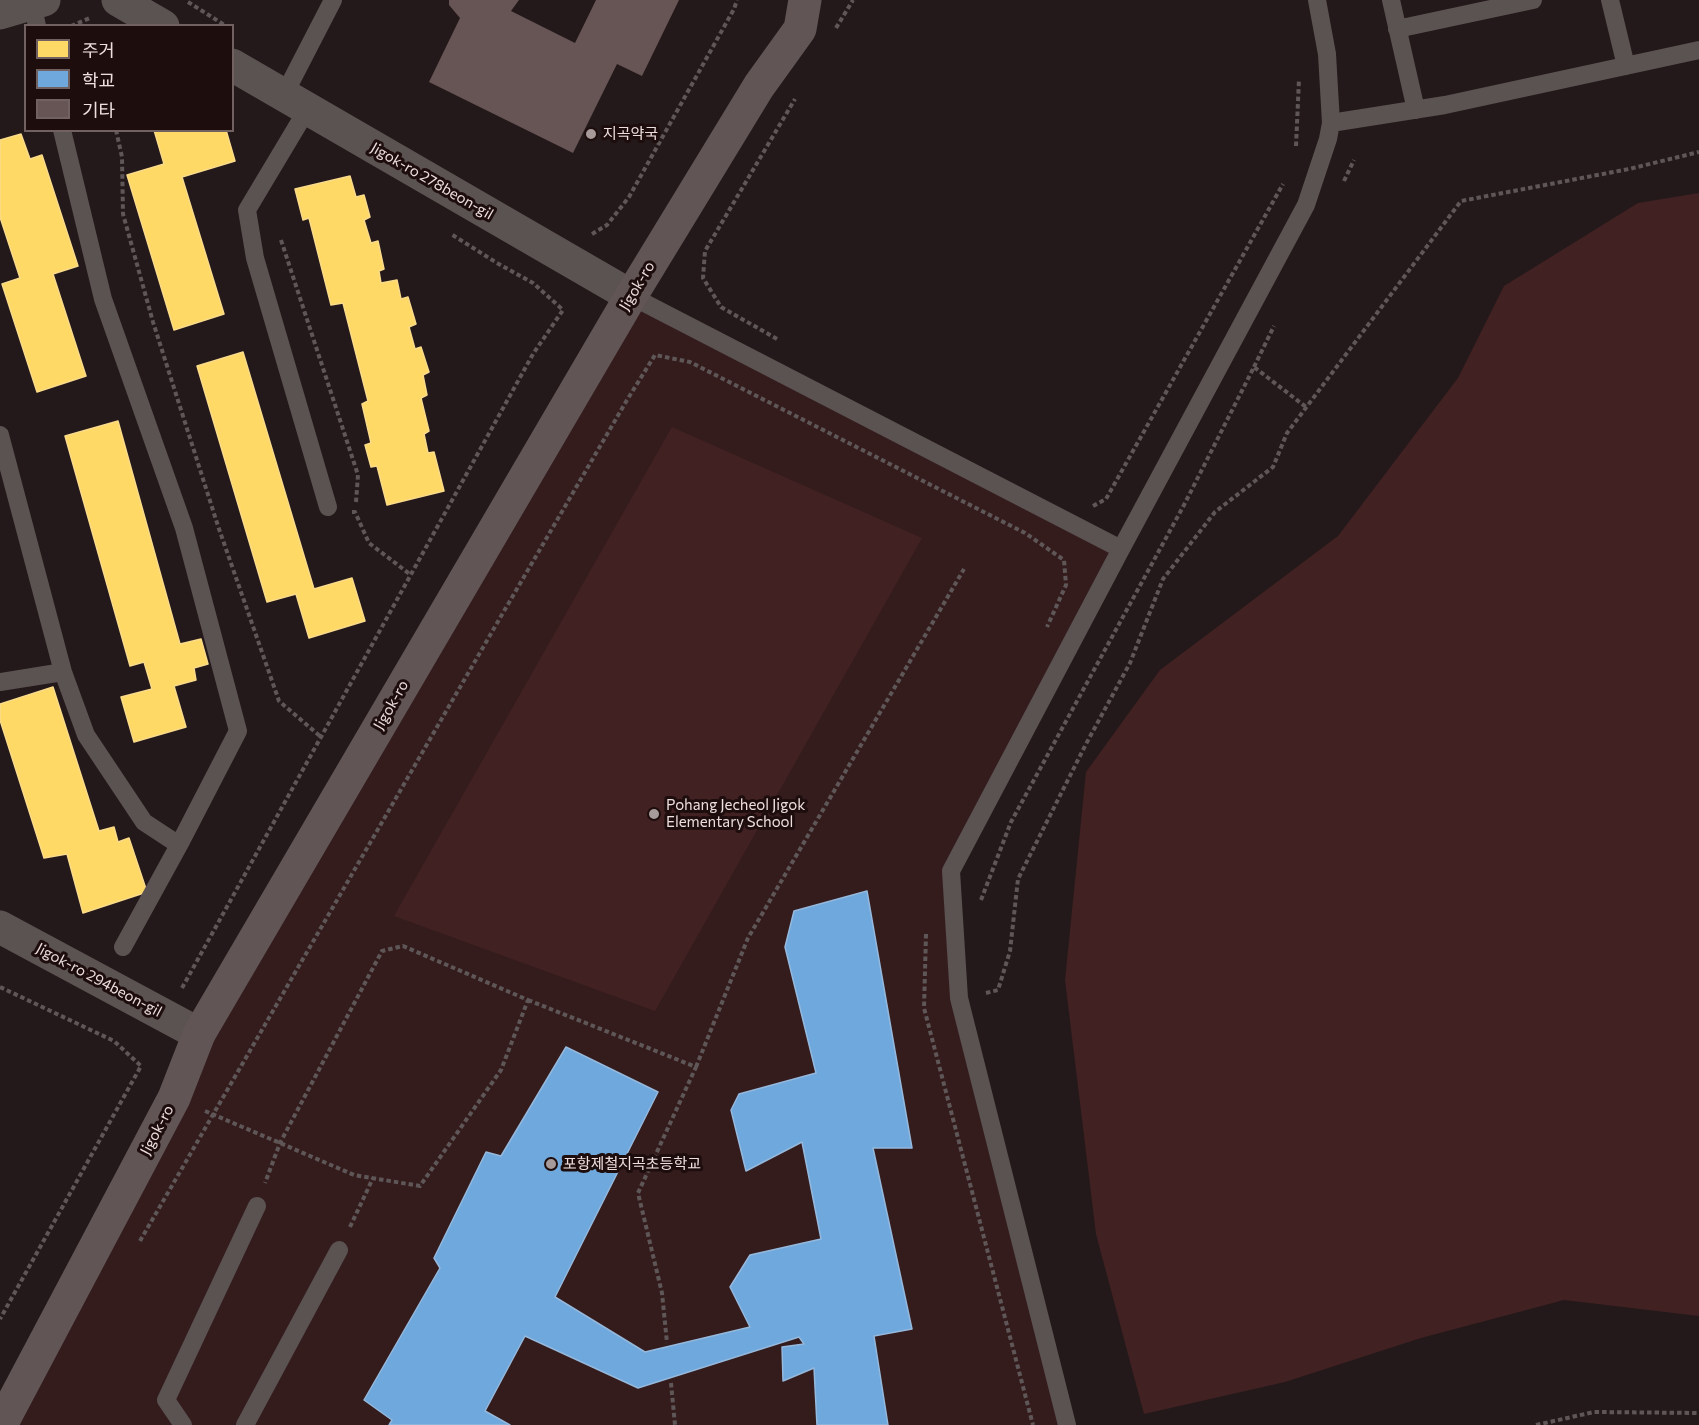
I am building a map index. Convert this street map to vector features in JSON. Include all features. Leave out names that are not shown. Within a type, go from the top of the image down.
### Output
[{"type":"main road","name":"Jigok-ro","points":[[1,1425],[174,1098],[199,1034],[631,296],[759,86],[800,29],[805,0]]},
{"type":"street","points":[[118,0],[160,24]]},
{"type":"street","points":[[0,13],[38,10]]},
{"type":"street","name":"Jigok-ro 278beon-gil","points":[[234,66],[631,296]]},
{"type":"street","name":"Jigok-ro 294beon-gil","points":[[0,927],[199,1034]]},
{"type":"lane","points":[[328,507],[255,258],[247,210],[296,102],[333,0]]},
{"type":"lane","points":[[1067,1425],[959,998],[951,871],[1120,549],[1306,206],[1331,123],[1327,54],[1317,0]]},
{"type":"lane","points":[[1391,0],[1416,110]]},
{"type":"lane","points":[[1397,29],[1533,0]]},
{"type":"lane","points":[[1610,0],[1626,66]]},
{"type":"lane","points":[[1331,123],[1416,110],[1699,50]]},
{"type":"lane","points":[[62,132],[102,299],[184,528],[238,731],[123,946]]},
{"type":"lane","points":[[631,296],[1120,549]]},
{"type":"lane","points":[[0,435],[63,672],[86,735],[144,822],[179,845]]},
{"type":"lane","points":[[0,682],[63,672]]},
{"type":"lane","points":[[183,1425],[166,1400],[257,1206]]},
{"type":"lane","points":[[245,1425],[339,1250]]},
{"type":"path","points":[[586,238],[607,225],[629,197],[737,0]]},
{"type":"path","points":[[835,30],[853,0]]},
{"type":"path","points":[[186,1],[223,24]]},
{"type":"path","points":[[1296,150],[1299,72]]},
{"type":"path","points":[[782,342],[721,307],[704,278],[705,251],[800,90]]},
{"type":"path","points":[[116,132],[122,157],[123,214],[153,322],[218,526],[279,702],[321,737]]},
{"type":"path","points":[[986,993],[998,990],[1010,951],[1018,879],[1130,663],[1163,579],[1215,512],[1273,467],[1287,433],[1461,201],[1629,169],[1699,152]]},
{"type":"path","points":[[1083,504],[1093,506],[1106,499],[1285,180]]},
{"type":"path","points":[[281,239],[358,475],[355,512],[369,543],[411,574]]},
{"type":"path","points":[[174,987],[182,989],[533,354],[563,310],[533,283]]},
{"type":"path","points":[[180,1171],[655,355],[690,362],[1025,533]]},
{"type":"path","points":[[982,911],[981,900],[1011,822],[1184,505],[1254,367],[1306,407]]},
{"type":"path","points":[[328,507],[355,512]]},
{"type":"path","points":[[667,1343],[662,1293],[638,1193],[696,1067],[748,938],[964,569]]},
{"type":"path","points":[[257,1206],[280,1143],[382,951],[403,946],[528,1000],[696,1067]]},
{"type":"path","points":[[0,987],[114,1041],[141,1066],[0,1318]]},
{"type":"path","points":[[174,1098],[354,1175],[420,1186],[501,1070],[528,1000]]},
{"type":"path","points":[[339,1250],[373,1178]]},
{"type":"path","points":[[671,1383],[675,1425]]},
{"type":"path","points":[[1536,1425],[1594,1412],[1699,1413]]},
{"type":"shaded area","points":[[1699,193],[1699,1316],[1564,1300],[1421,1338],[1285,1382],[1144,1414],[1096,1234],[1065,980],[1086,772],[1160,670],[1338,536],[1458,378],[1504,286],[1638,203]]},
{"type":"shaded area","name":"Pohang Jecheol Jigok Elementary School","points":[[631,296],[1121,549],[951,871],[959,998],[1067,1425],[1,1425],[174,1098]]},
{"type":"shaded area","points":[[672,427],[922,538],[655,1011],[394,916]]},
{"type":"building: 주거","points":[[155,132],[227,132],[235,161],[182,177],[224,314],[174,330],[127,175],[164,164]]},
{"type":"building: 주거","points":[[21,134],[30,159],[42,155],[78,266],[53,274],[86,376],[37,392],[2,284],[20,278],[0,217],[0,140]]},
{"type":"building: 주거","points":[[350,176],[356,197],[364,195],[370,217],[364,220],[371,243],[378,241],[384,269],[379,271],[381,283],[397,280],[401,299],[408,297],[416,324],[409,327],[415,349],[421,347],[429,372],[423,375],[427,395],[421,398],[429,431],[424,434],[428,453],[434,452],[444,491],[387,505],[377,466],[371,467],[365,445],[371,443],[362,404],[368,401],[343,303],[331,305],[309,218],[303,220],[295,189]]},
{"type":"building: 주거","points":[[243,352],[314,589],[352,578],[365,621],[309,638],[296,594],[267,602],[197,366]]},
{"type":"building: 주거","points":[[118,421],[180,644],[201,639],[208,664],[194,668],[196,680],[174,686],[186,727],[134,742],[121,697],[152,689],[144,662],[130,666],[65,436]]},
{"type":"building: 주거","points":[[53,687],[99,831],[114,827],[118,842],[129,838],[147,892],[83,913],[67,854],[44,858],[0,720],[0,704]]},
{"type":"building: 학교","name":"포항제철지곡초등학교","points":[[867,891],[912,1148],[873,1148],[912,1329],[874,1336],[888,1425],[817,1425],[814,1368],[783,1381],[782,1347],[804,1344],[799,1337],[638,1388],[525,1336],[485,1411],[510,1425],[389,1425],[392,1420],[364,1400],[440,1268],[434,1258],[486,1152],[501,1156],[566,1047],[658,1092],[555,1297],[645,1352],[750,1327],[730,1287],[750,1255],[821,1239],[802,1142],[746,1171],[731,1110],[739,1094],[816,1073],[785,947],[794,911]]},
{"type":"building: 기타","points":[[449,0],[519,0],[511,11],[575,43],[596,0],[679,0],[642,76],[617,64],[573,153],[429,82],[460,18],[449,5]]},
{"type":"place","name":"지곡약국","points":[[591,134]]},
{"type":"place","name":"Pohang Jecheol Jigok Elementary School","points":[[654,814]]},
{"type":"place","name":"포항제철지곡초등학교","points":[[551,1164]]}]
